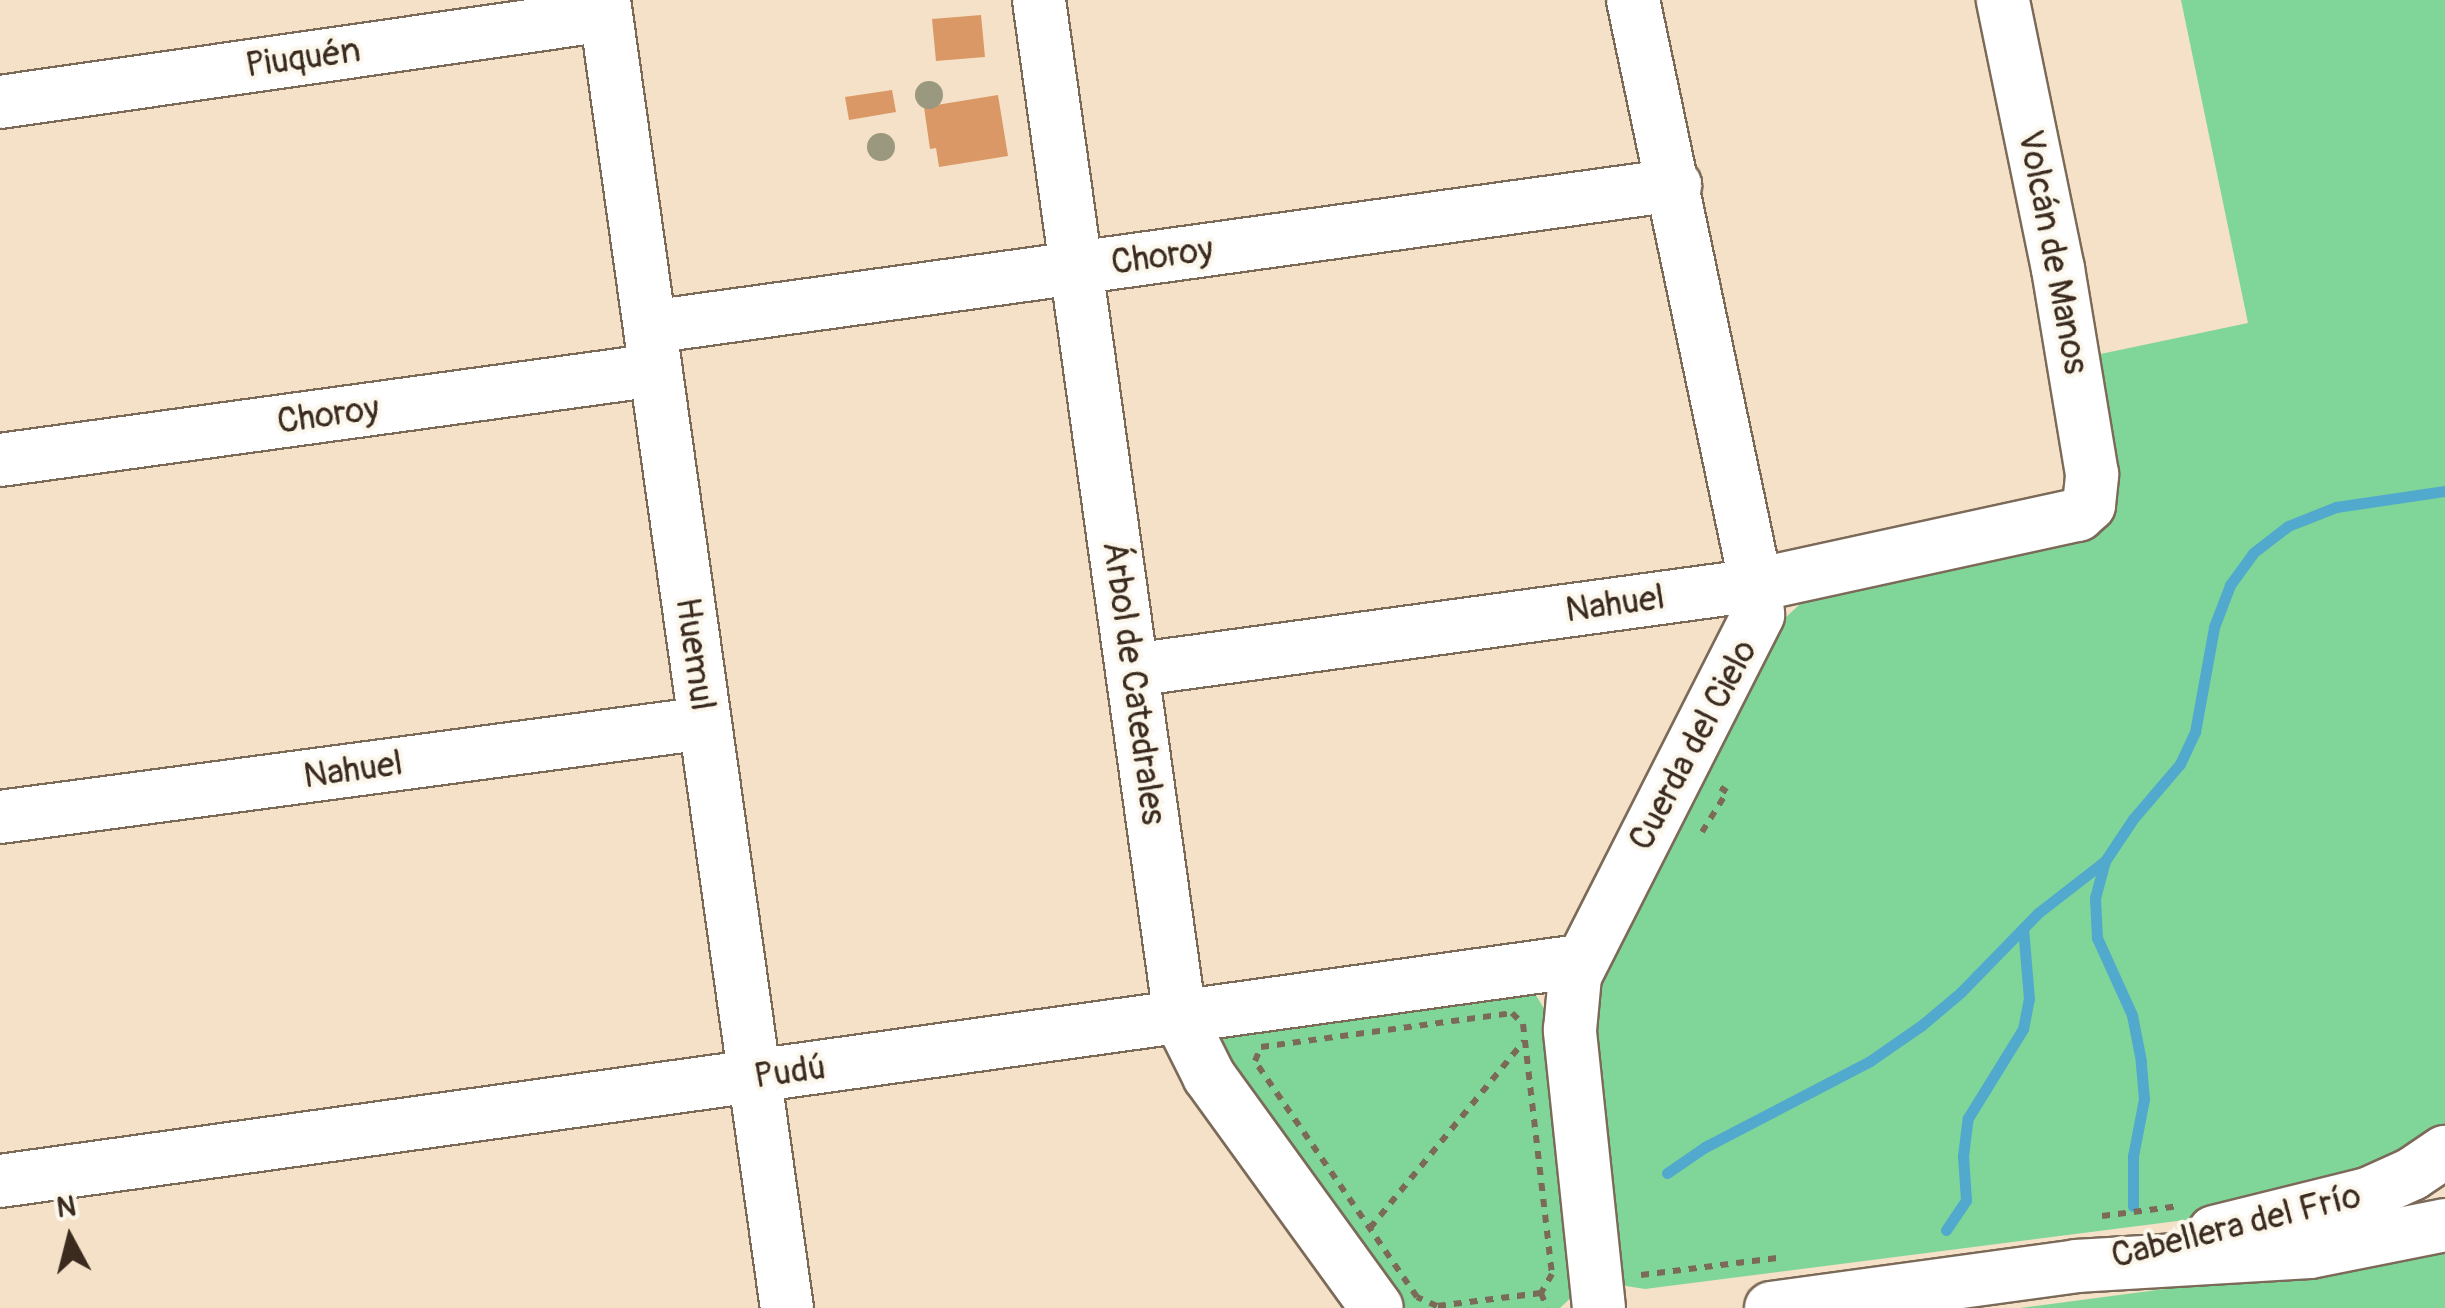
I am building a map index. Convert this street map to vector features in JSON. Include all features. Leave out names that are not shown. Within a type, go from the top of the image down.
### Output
[{"type":"street","name":"Árbol de Catedrales","points":[[1039,0],[1180,1018],[1209,1076],[1377,1308]]},
{"type":"street","name":"Cuerda del Cielo","points":[[1617,1292],[1569,1013],[1580,961],[1754,629],[1756,585],[1634,0]]},
{"type":"street","name":"Volcán de Manos","points":[[2004,0],[2072,347],[2092,474],[2089,504]]},
{"type":"street","name":"Piuquén","points":[[0,102],[605,8]]},
{"type":"street","name":"Huemul","points":[[605,8],[787,1308]]},
{"type":"street","name":"Choroy","points":[[0,460],[653,348],[1077,268],[1675,184]]},
{"type":"street","name":"Nahuel","points":[[1132,670],[1756,585],[2063,521],[2089,504]]},
{"type":"street","name":"Nahuel","points":[[0,817],[705,722]]},
{"type":"street","name":"Pudú","points":[[0,1181],[1580,961]]},
{"type":"street","name":"Cabellera del Frío","points":[[1771,1308],[2082,1242],[2344,1202],[2391,1185],[2445,1152]]},
{"type":"street","name":"Cabellera del Frío","points":[[2082,1242],[2280,1255],[2445,1224]]},
{"type":"path","points":[[1683,764],[1727,792],[1697,840]]},
{"type":"path","points":[[1512,1013],[1523,1024],[1552,1274],[1541,1293],[1437,1307],[1417,1296],[1255,1061],[1261,1047],[1512,1013]]},
{"type":"path","points":[[1370,1228],[1525,1040]]},
{"type":"path","points":[[2082,1242],[2185,1205]]},
{"type":"path","points":[[1617,1292],[1792,1256]]},
{"type":"path","points":[[1541,1293],[1547,1308]]},
{"type":"green space","points":[[2181,0],[2445,0],[2445,1127],[2417,1149],[2248,1212],[1645,1289],[1626,1286],[1618,1281],[1587,1002],[1785,618],[1811,594],[2069,535],[2091,356],[2248,323]]},
{"type":"green space","points":[[1534,992],[1546,1012],[1575,1294],[1560,1308],[1396,1308],[1217,1042],[1221,1037]]},
{"type":"green space","points":[[2445,1244],[2445,1308],[2020,1308],[2324,1268]]},
{"type":"building","points":[[981,15],[985,57],[936,61],[932,19]]},
{"type":"building","points":[[892,90],[896,112],[849,120],[845,97]]},
{"type":"building","points":[[998,95],[1008,156],[939,167],[936,148],[930,149],[924,107]]},
{"type":"waterway","points":[[2133,1206],[2133,1156],[2144,1099],[2141,1061],[2132,1015],[2097,938],[2095,898],[2105,861],[2133,819],[2180,764],[2195,732],[2214,627],[2230,585],[2253,553],[2288,526],[2336,507],[2445,491]]},
{"type":"waterway","points":[[1667,1173],[1705,1147],[1870,1061],[1922,1025],[1961,992],[2038,913],[2105,861]]},
{"type":"waterway","points":[[1946,1230],[1966,1200],[1963,1156],[1968,1118],[2023,1029],[2029,999],[2023,928]]}]
